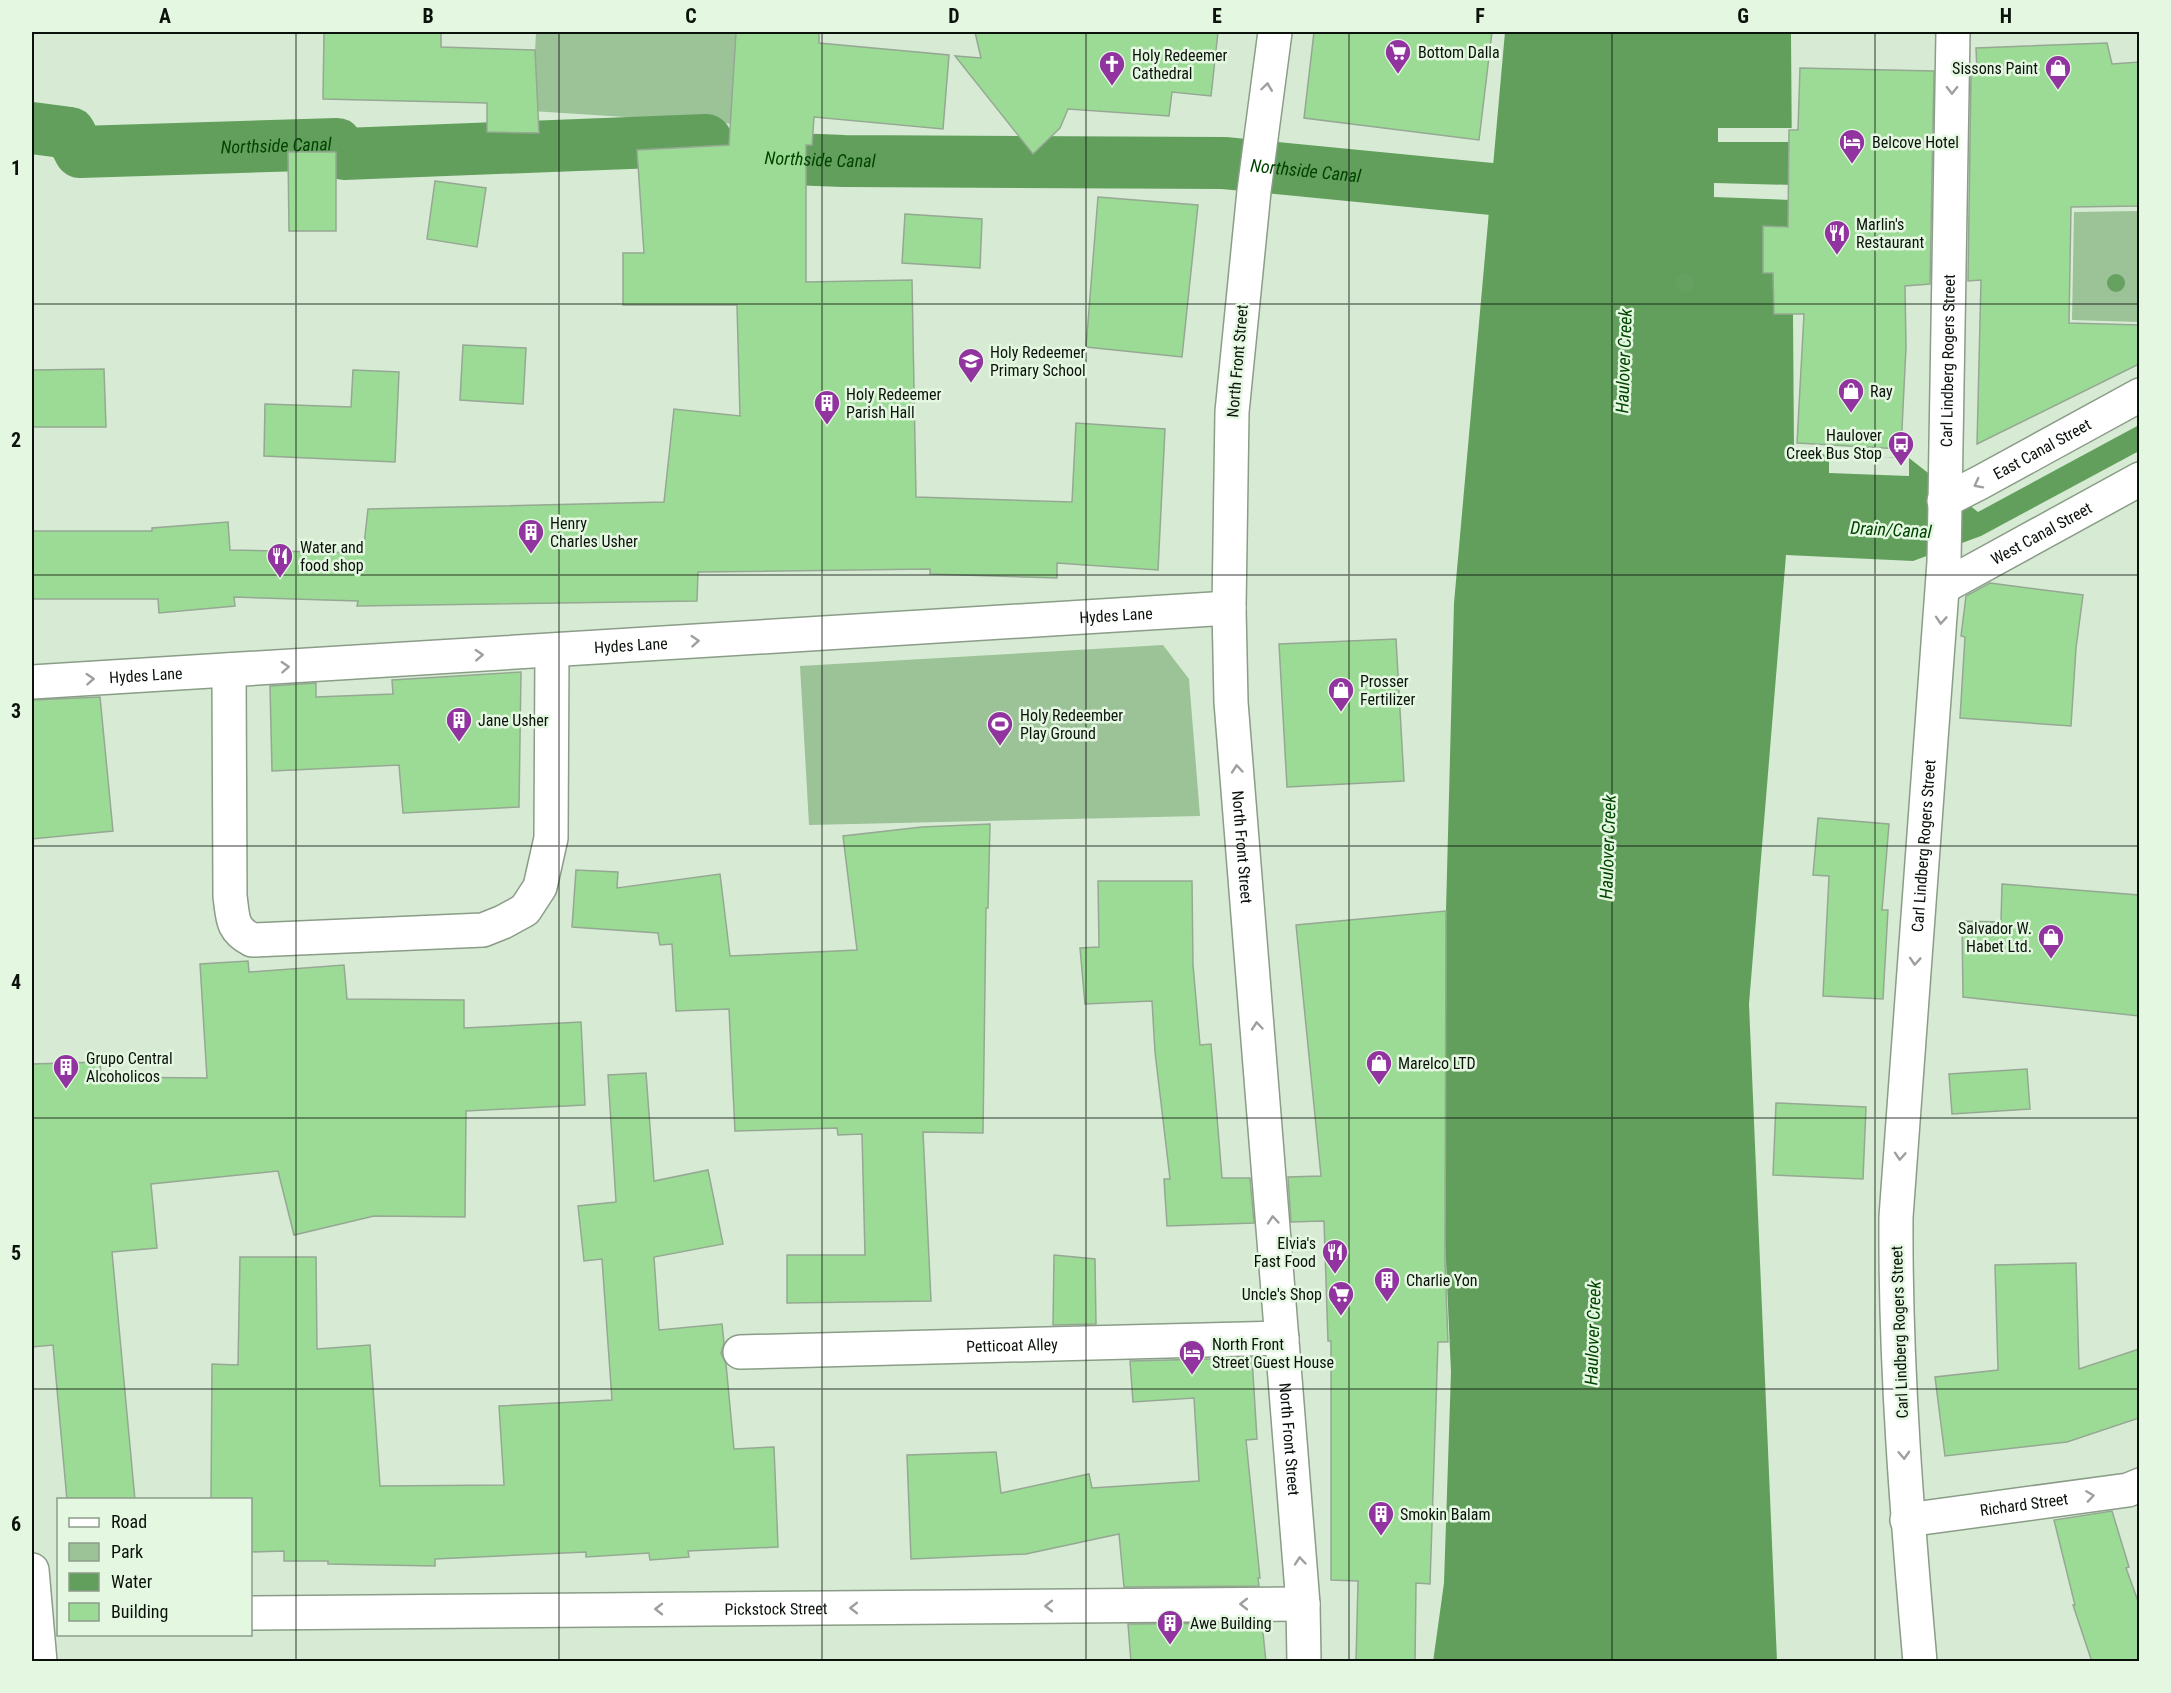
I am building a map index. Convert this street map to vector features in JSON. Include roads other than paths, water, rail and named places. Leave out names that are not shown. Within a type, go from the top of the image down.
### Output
[{"type":"street","name":"North Front Street","points":[[1275,32],[1254,191],[1232,412],[1229,608],[1231,702],[1303,1604],[1304,1662]]},
{"type":"street","name":"Carl Lindberg Rogers Street","points":[[1920,1662],[1907,1520],[1895,1274],[1896,1217],[1944,574],[1953,32]]},
{"type":"street","name":"East Canal Street","points":[[1944,508],[1981,482],[2139,395]]},
{"type":"street","name":"West Canal Street","points":[[1944,574],[2139,479]]},
{"type":"street","name":"Hydes Lane","points":[[32,682],[1229,608]]},
{"type":"street","points":[[229,670],[230,896],[234,925],[241,934],[252,940],[483,930],[504,922],[525,910],[540,887],[551,838],[552,651]]},
{"type":"street","name":"Petticoat Alley","points":[[740,1352],[1282,1338]]},
{"type":"street","name":"Richard Street","points":[[1907,1520],[2128,1490],[2139,1485]]},
{"type":"street","points":[[32,1570],[42,1615],[40,1662]]},
{"type":"street","name":"Pickstock Street","points":[[252,1613],[1303,1604]]},
{"type":"water","points":[[1505,32],[1791,32],[1794,453],[1909,458],[1978,512],[2139,425],[2139,451],[1981,536],[1913,561],[1786,555],[1749,1004],[1777,1661],[1433,1662],[1444,1583],[1451,1372],[1445,1239],[1446,911],[1454,603]]},
{"type":"waterway","name":"Northside Canal","points":[[32,128],[70,133],[80,152],[337,144],[344,154],[706,140],[713,156],[844,161],[1224,163],[1562,196]]},
{"type":"place","name":"Bottom Dalla","points":[[1398,75]]},
{"type":"place","name":"Holy Redeemer Cathedral","points":[[1112,87]]},
{"type":"place","name":"Sissons Paint","points":[[2058,91]]},
{"type":"place","name":"Belcove Hotel","points":[[1852,165]]},
{"type":"place","name":"Marlin's Restaurant","points":[[1837,256]]},
{"type":"place","name":"Holy Redeemer Primary School","points":[[971,384]]},
{"type":"place","name":"Ray","points":[[1851,414]]},
{"type":"place","name":"Holy Redeemer Parish Hall","points":[[827,426]]},
{"type":"place","name":"Haulover Creek Bus Stop","points":[[1901,467]]},
{"type":"place","name":"Henry Charles Usher","points":[[531,555]]},
{"type":"place","name":"Water and food shop","points":[[280,579]]},
{"type":"place","name":"Prosser Fertilizer","points":[[1341,713]]},
{"type":"place","name":"Jane Usher","points":[[459,743]]},
{"type":"place","name":"Holy Redeember Play Ground","points":[[1000,747]]},
{"type":"place","name":"Salvador W. Habet Ltd.","points":[[2051,960]]},
{"type":"place","name":"Marelco LTD","points":[[1379,1086]]},
{"type":"place","name":"Grupo Central Alcoholicos","points":[[66,1090]]},
{"type":"place","name":"Elvia's Fast Food","points":[[1335,1275]]},
{"type":"place","name":"Charlie Yon","points":[[1387,1303]]},
{"type":"place","name":"Uncle's Shop","points":[[1341,1317]]},
{"type":"place","name":"North Front Street Guest House","points":[[1192,1376]]},
{"type":"place","name":"Smokin Balam","points":[[1381,1537]]},
{"type":"place","name":"Awe Building","points":[[1170,1646]]},
{"type":"water label","name":"Haulover Creek","points":[[1624,361]]},
{"type":"water label","name":"Drain/Canal","points":[[1891,530]]},
{"type":"water label","name":"Haulover Creek","points":[[1608,847]]},
{"type":"water label","name":"Haulover Creek","points":[[1593,1333]]}]
